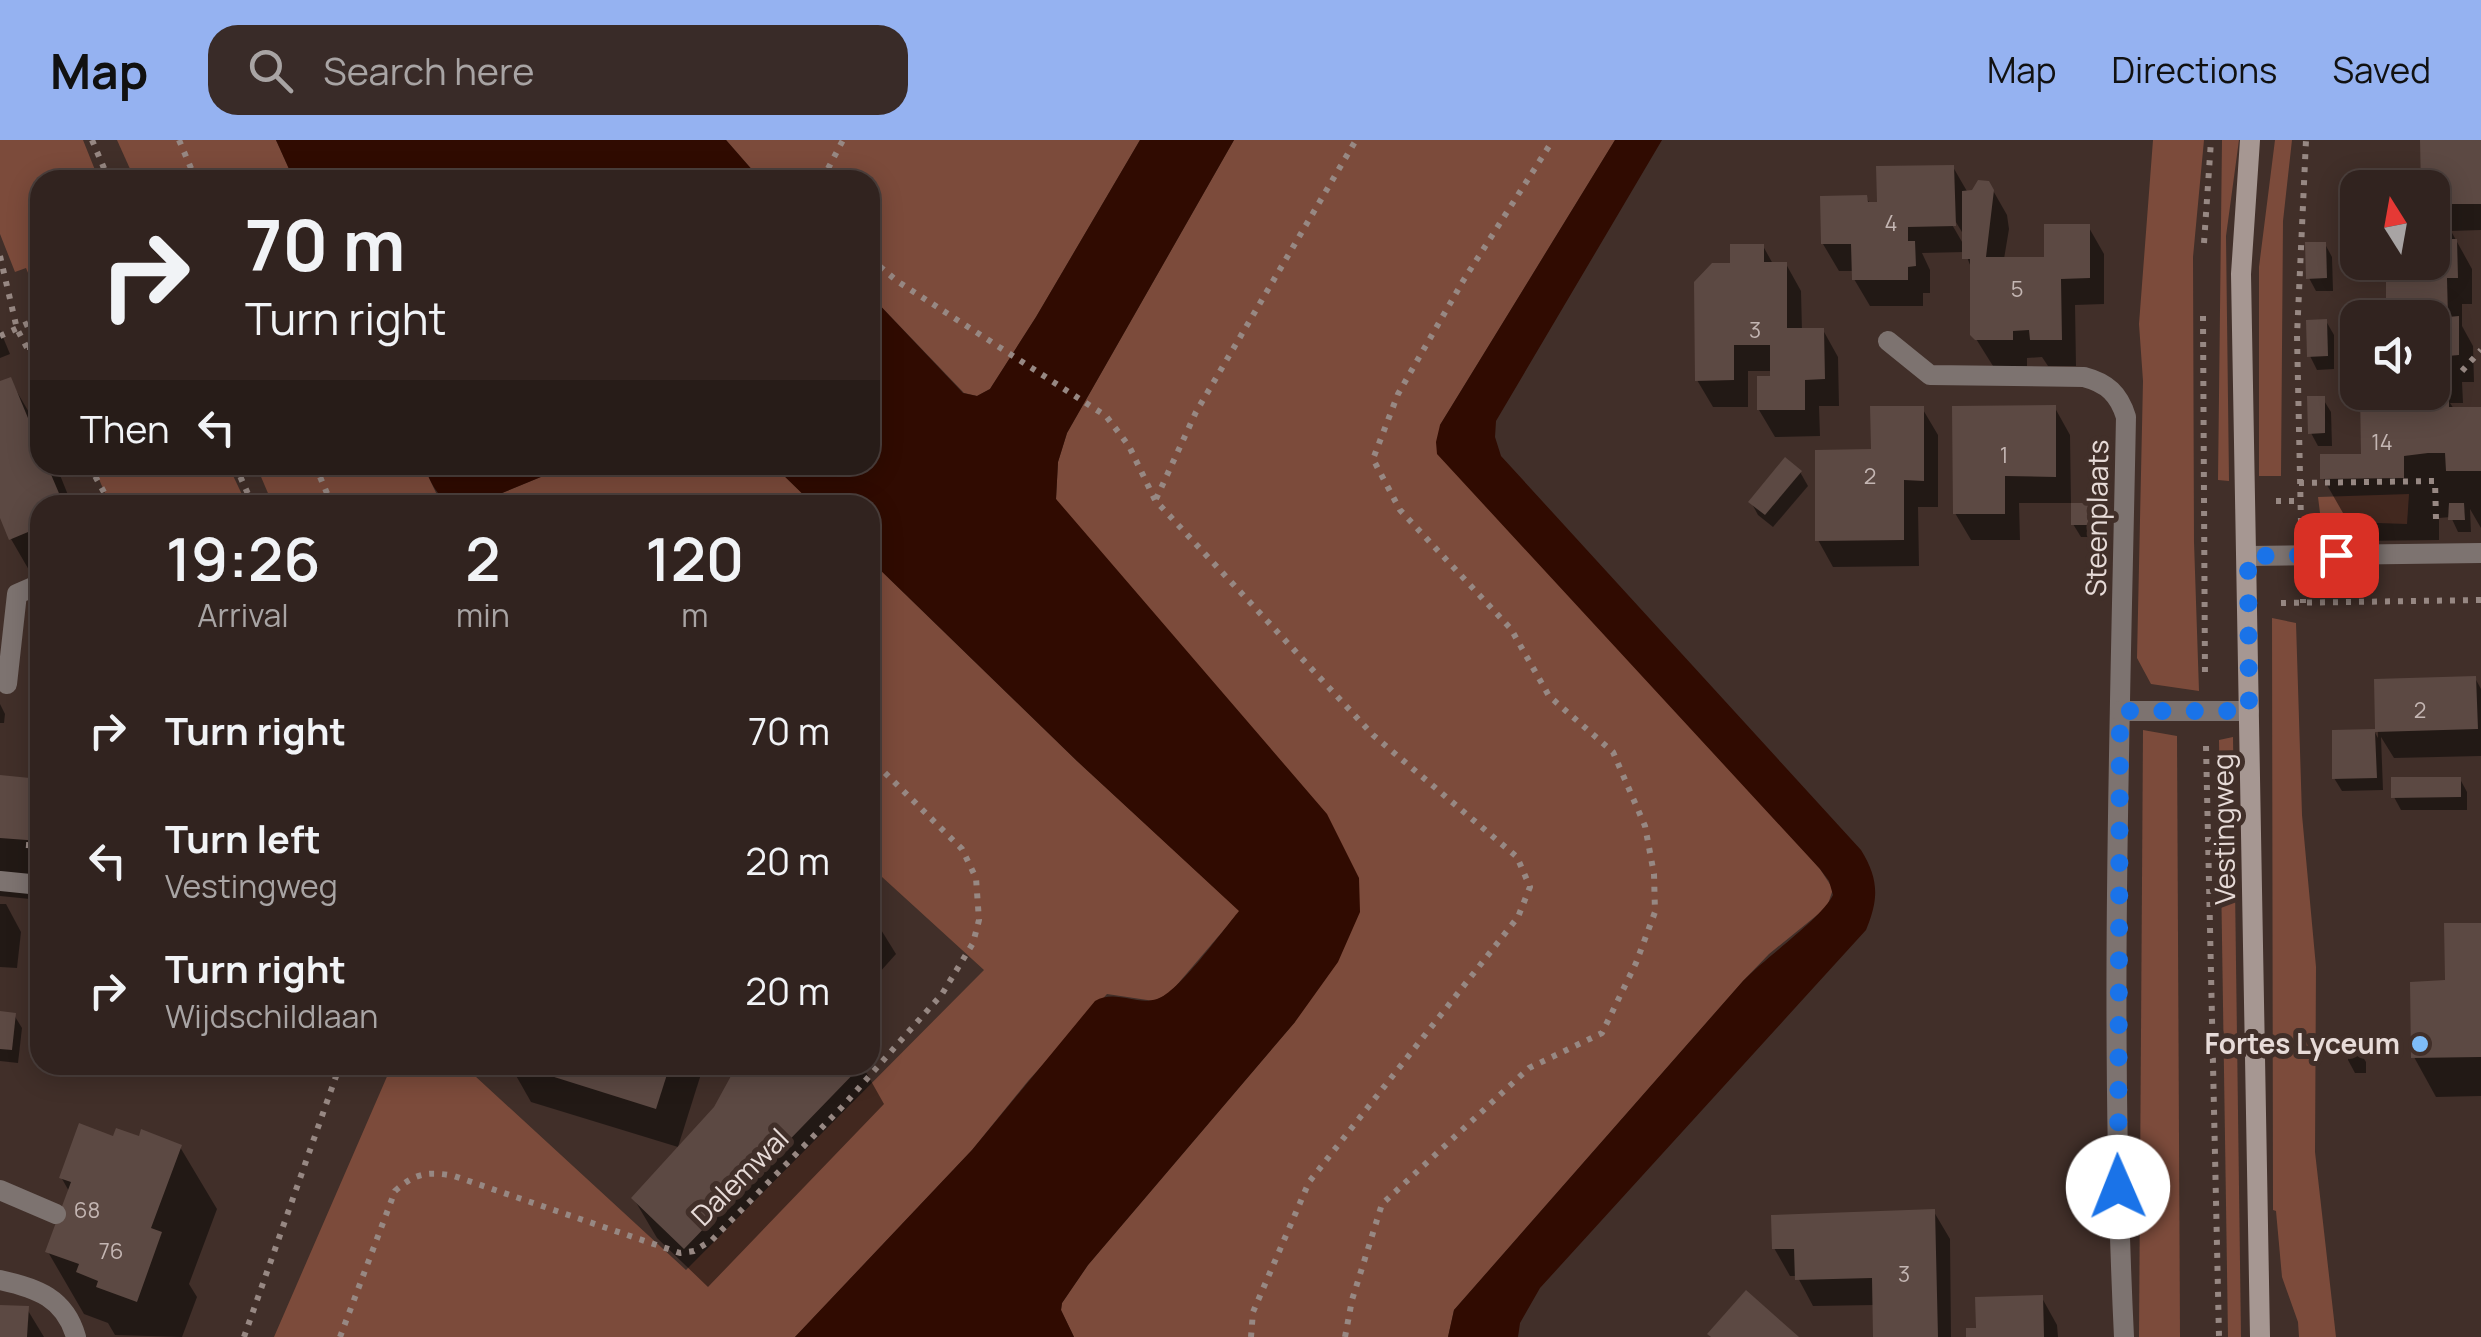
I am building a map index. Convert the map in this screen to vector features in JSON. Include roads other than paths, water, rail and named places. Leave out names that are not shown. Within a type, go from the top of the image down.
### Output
[{"type":"street","name":"Vestingweg","points":[[2250,140],[2241,274],[2260,1337]]},
{"type":"street","name":"Steenplaats","points":[[1888,340],[1930,375],[2084,377],[2112,390],[2121,402],[2126,417],[2120,711]]},
{"type":"street","points":[[2248,556],[2481,553]]},
{"type":"street","points":[[7,684],[16,594],[30,588]]},
{"type":"street","points":[[2124,1337],[2116,1040],[2120,711],[2249,711]]},
{"type":"street","points":[[0,881],[30,884]]},
{"type":"street","points":[[0,1190],[56,1214]]},
{"type":"street","points":[[0,1280],[35,1288],[53,1298],[76,1337]]},
{"type":"place","name":"Fortes Lyceum","points":[[2420,1044]]}]
